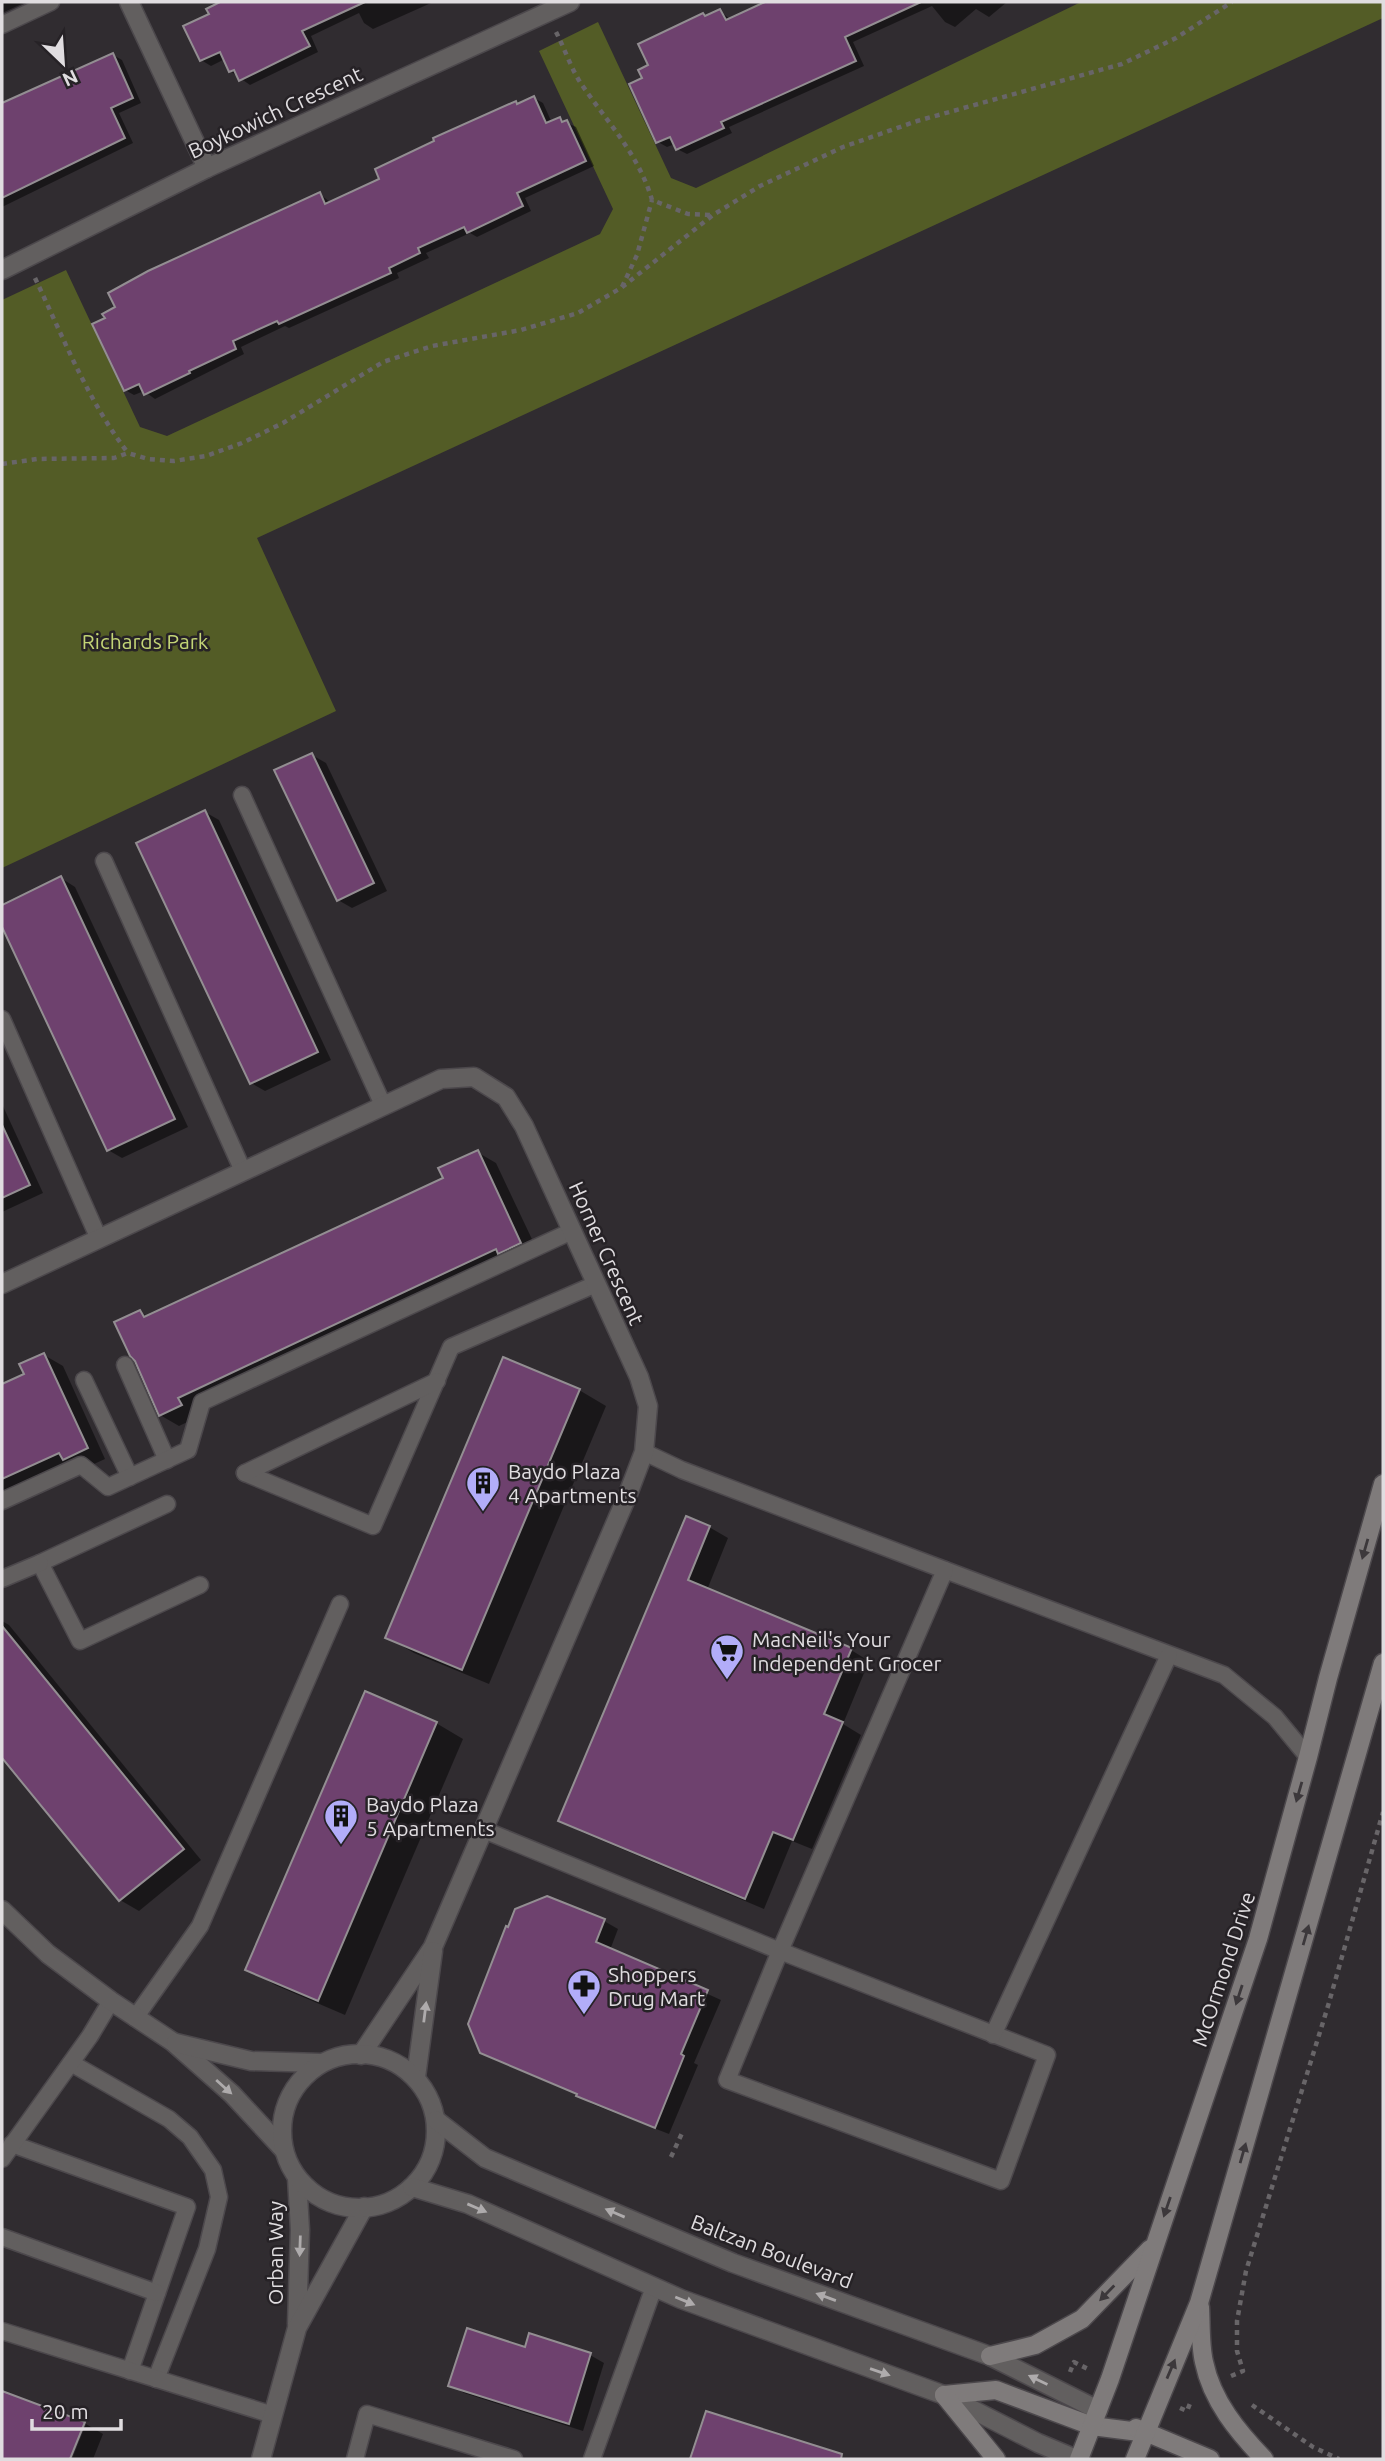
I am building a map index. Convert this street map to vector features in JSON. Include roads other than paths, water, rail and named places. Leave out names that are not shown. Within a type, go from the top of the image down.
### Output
[{"type":"main road","name":"McOrmond Drive","points":[[1078,2459],[1095,2418],[1258,1939],[1383,1483]]},
{"type":"main road","points":[[1135,2459],[1199,2303],[1383,1663]]},
{"type":"main road","points":[[990,2356],[1035,2345],[1082,2319],[1155,2244]]},
{"type":"main road","points":[[1199,2303],[1204,2362],[1213,2387],[1223,2409],[1238,2431],[1265,2459]]},
{"type":"main road","points":[[944,2395],[996,2390],[1147,2432],[1210,2459]]},
{"type":"main road","points":[[944,2395],[996,2459]]},
{"type":"street","points":[[129,2],[207,168]]},
{"type":"street","name":"Boykowich Crescent","points":[[2,270],[207,168],[570,2]]},
{"type":"street","name":"Horner Crescent","points":[[2,1284],[441,1079],[474,1077],[506,1097],[524,1126],[639,1377],[648,1406],[644,1452],[623,1507],[433,1947],[361,2055]]},
{"type":"street","points":[[2,1910],[48,1954],[135,2018],[173,2042],[232,2094],[283,2149],[297,2178],[321,2199],[352,2208],[364,2207],[384,2204],[412,2188],[428,2168],[436,2145],[436,2120],[430,2097],[416,2077],[397,2062],[346,2054],[320,2063],[301,2078],[287,2099],[281,2124],[283,2149]]},
{"type":"street","name":"Horner Crescent","points":[[416,2077],[433,1947]]},
{"type":"street","points":[[173,2042],[251,2061],[320,2063]]},
{"type":"street","name":"Baltzan Boulevard","points":[[436,2120],[485,2158],[733,2263],[990,2356],[1095,2418]]},
{"type":"street","name":"Orban Way","points":[[297,2178],[300,2230],[298,2328]]},
{"type":"street","points":[[412,2188],[468,2204],[654,2287],[815,2350],[944,2395],[1038,2443],[1078,2459]]},
{"type":"street","name":"Orban Way","points":[[261,2459],[298,2328],[364,2207]]},
{"type":"lane","points":[[2,25],[51,2]]},
{"type":"lane","points":[[242,795],[383,1105]]},
{"type":"lane","points":[[104,862],[243,1171]]},
{"type":"lane","points":[[2,1019],[99,1239]]},
{"type":"lane","points":[[2,1501],[81,1465],[108,1487],[167,1460],[188,1450],[202,1402],[572,1231]]},
{"type":"lane","points":[[437,1381],[245,1473],[373,1526],[437,1381],[451,1347],[596,1284]]},
{"type":"lane","points":[[125,1365],[167,1460]]},
{"type":"lane","points":[[84,1380],[130,1477]]},
{"type":"lane","points":[[644,1452],[682,1470],[1224,1675],[1275,1717],[1308,1757]]},
{"type":"lane","points":[[2,1579],[167,1504]]},
{"type":"lane","points":[[40,1563],[80,1641],[200,1585]]},
{"type":"lane","points":[[484,1830],[780,1951],[1047,2055],[1001,2181],[727,2080],[780,1951],[945,1570]]},
{"type":"lane","points":[[135,2018],[200,1926],[340,1604]]},
{"type":"lane","points":[[993,2035],[1169,1655]]},
{"type":"lane","points":[[2,2159],[90,2036],[111,2001]]},
{"type":"lane","points":[[71,2063],[169,2119],[190,2137],[213,2170],[219,2197],[207,2249],[156,2379]]},
{"type":"lane","points":[[12,2144],[187,2207],[130,2371]]},
{"type":"lane","points":[[2,2237],[157,2293]]},
{"type":"lane","points":[[592,2459],[654,2287]]},
{"type":"lane","points":[[2,2331],[274,2415]]},
{"type":"lane","points":[[355,2459],[367,2414],[514,2459]]},
{"type":"place","name":"Baydo Plaza 4 Apartments","points":[[483,1513]]},
{"type":"place","name":"MacNeil's Your Independent Grocer","points":[[727,1681]]},
{"type":"place","name":"Baydo Plaza 5 Apartments","points":[[341,1846]]},
{"type":"place","name":"Shoppers Drug Mart","points":[[584,2016]]},
{"type":"park label","name":"Richards Park","points":[[145,641]]}]
